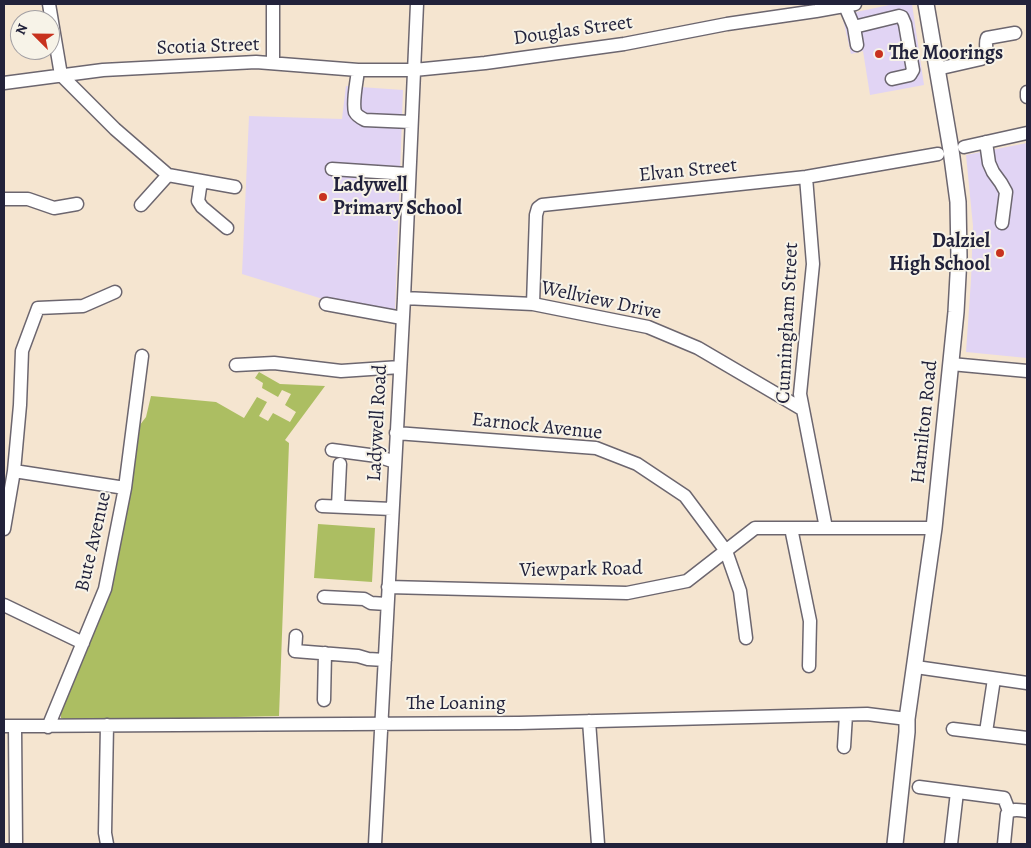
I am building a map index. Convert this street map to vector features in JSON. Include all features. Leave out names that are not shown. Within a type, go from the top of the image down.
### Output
[{"type":"main road","name":"Hamilton Road","points":[[895,844],[908,732],[907,720],[916,667],[934,528],[956,312],[959,257],[958,202],[926,4]]},
{"type":"street","points":[[49,4],[62,75],[115,129],[168,175],[235,187]]},
{"type":"street","points":[[273,4],[273,63]]},
{"type":"street","name":"Ladywell Road","points":[[375,844],[404,298],[417,4]]},
{"type":"street","points":[[847,5],[857,45]]},
{"type":"street","name":"Douglas Street","points":[[414,70],[624,44],[727,24],[847,5]]},
{"type":"street","points":[[854,27],[902,17],[913,70],[910,75],[892,79]]},
{"type":"street","points":[[937,69],[984,58],[987,38],[1015,33]]},
{"type":"street","name":"Scotia Street","points":[[4,83],[103,70],[256,62],[358,70],[414,70]]},
{"type":"street","points":[[358,70],[355,112],[360,117],[365,120],[411,122]]},
{"type":"street","points":[[1027,92],[1027,97]]},
{"type":"street","points":[[964,148],[1027,133]]},
{"type":"street","points":[[986,142],[992,172],[1006,192],[1002,222]]},
{"type":"street","name":"Elvan Street","points":[[533,304],[536,214],[538,208],[542,205],[806,177],[938,154]]},
{"type":"street","points":[[332,169],[408,174]]},
{"type":"street","points":[[142,205],[168,175]]},
{"type":"street","name":"Cunningham Street","points":[[806,177],[813,264],[800,394],[826,528]]},
{"type":"street","points":[[201,181],[198,200],[202,207],[226,228]]},
{"type":"street","points":[[4,199],[28,199],[54,208],[77,204]]},
{"type":"street","points":[[4,529],[14,471],[20,405],[22,351],[38,308],[83,306],[115,292]]},
{"type":"street","name":"Wellview Drive","points":[[404,298],[533,304],[648,327],[698,348],[802,409]]},
{"type":"street","points":[[326,304],[402,318]]},
{"type":"street","name":"Bute Avenue","points":[[48,726],[105,590],[125,488],[142,356]]},
{"type":"street","points":[[236,365],[274,363],[340,370],[400,367]]},
{"type":"street","points":[[951,364],[1027,371]]},
{"type":"street","name":"Earnock Avenue","points":[[396,433],[596,448],[637,464],[685,496],[726,551],[740,591],[746,638]]},
{"type":"street","points":[[332,450],[377,456],[394,462]]},
{"type":"street","points":[[338,506],[340,464]]},
{"type":"street","points":[[14,471],[125,488]]},
{"type":"street","points":[[322,506],[392,509]]},
{"type":"street","name":"Viewpark Road","points":[[388,588],[627,593],[687,581],[755,528],[934,528]]},
{"type":"street","points":[[791,528],[810,621],[809,666]]},
{"type":"street","points":[[324,597],[364,599],[371,603],[387,604]]},
{"type":"street","points":[[4,604],[83,643]]},
{"type":"street","points":[[296,636],[295,651],[385,660]]},
{"type":"street","points":[[324,700],[325,653]]},
{"type":"street","points":[[916,667],[1027,683]]},
{"type":"street","points":[[986,732],[994,679]]},
{"type":"street","name":"The Loaning","points":[[9,726],[589,721],[867,714],[907,720]]},
{"type":"street","points":[[844,747],[846,715]]},
{"type":"street","points":[[589,721],[598,844]]},
{"type":"street","points":[[107,725],[105,833],[107,844]]},
{"type":"street","points":[[9,726],[16,844]]},
{"type":"street","points":[[953,729],[1027,738]]},
{"type":"street","points":[[919,787],[1004,798],[1009,812],[1007,814],[1004,844]]},
{"type":"street","points":[[951,844],[957,792]]},
{"type":"street","points":[[1009,812],[1014,810],[1027,811]]},
{"type":"shaded area","points":[[894,4],[912,4],[924,85],[870,95],[863,51],[851,54],[842,15]]},
{"type":"shaded area","name":"Ladywell Primary School","points":[[346,86],[403,90],[395,313],[326,300],[242,274],[249,116],[342,119]]},
{"type":"shaded area","name":"Dalziel High School","points":[[1027,143],[1027,358],[966,352],[973,226],[966,155]]},
{"type":"green space","points":[[259,372],[280,384],[325,386],[285,440],[289,443],[279,716],[68,721],[61,718],[61,711],[94,629],[133,434],[146,417],[151,396],[216,402],[244,418],[257,397],[267,402],[259,416],[268,421],[273,413],[290,422],[296,412],[285,405],[291,394],[282,390],[278,397],[262,388],[263,383],[255,378]]},
{"type":"green space","points":[[318,524],[375,528],[372,582],[314,578]]},
{"type":"place","name":"The Moorings","points":[[879,54]]},
{"type":"place","name":"Ladywell Primary School","points":[[323,197]]},
{"type":"place","name":"Dalziel High School","points":[[1000,253]]}]
